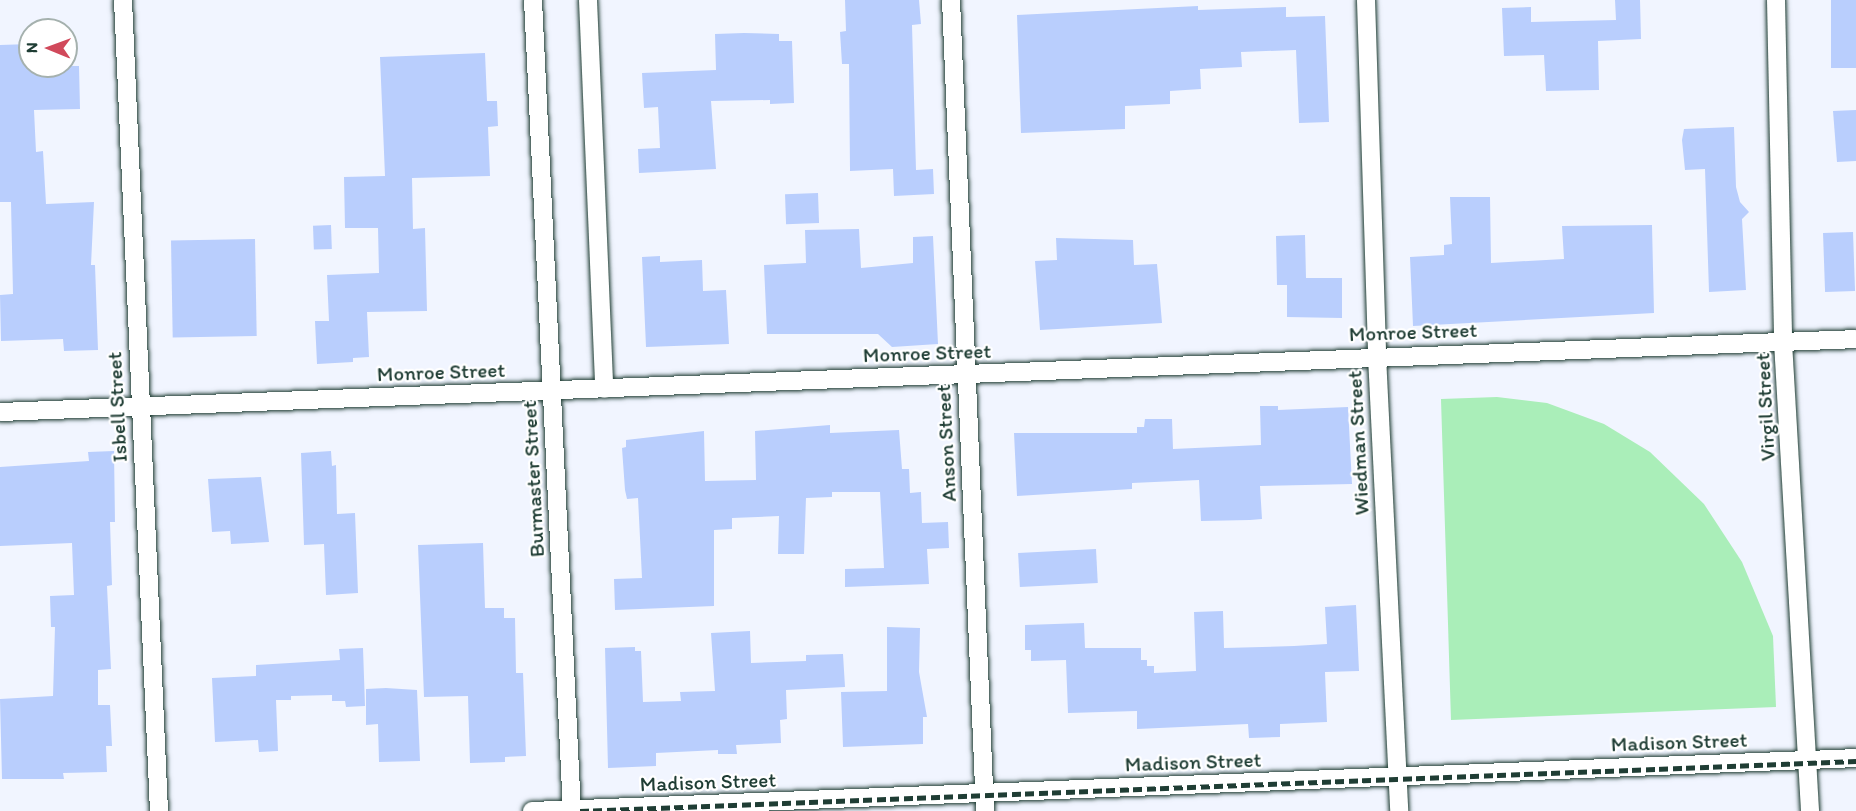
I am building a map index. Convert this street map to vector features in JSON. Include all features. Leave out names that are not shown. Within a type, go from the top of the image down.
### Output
[{"type":"street","name":"Isbell Street","points":[[123,0],[139,407],[159,811]]},
{"type":"street","name":"Burmaster Street","points":[[533,0],[550,391],[572,810]]},
{"type":"street","points":[[588,0],[604,389]]},
{"type":"street","name":"Anson Street","points":[[951,0],[965,374],[985,802]]},
{"type":"street","name":"Wiedman Street","points":[[1365,0],[1377,356],[1400,811]]},
{"type":"street","name":"Virgil Street","points":[[1776,0],[1783,342],[1809,760],[1810,811]]},
{"type":"street","name":"Monroe Street","points":[[0,412],[1377,356],[1856,339]]},
{"type":"street","name":"Madison Street","points":[[532,811],[985,802],[1398,776],[1856,758]]},
{"type":"green space","points":[[1497,397],[1547,403],[1604,424],[1650,452],[1704,504],[1742,562],[1773,636],[1776,707],[1451,720],[1441,399]]},
{"type":"building","points":[[845,0],[919,0],[921,24],[912,25],[916,170],[933,169],[934,194],[894,196],[893,169],[850,171],[849,64],[842,64],[840,32],[846,31]]},
{"type":"building","points":[[1615,0],[1640,0],[1641,39],[1598,41],[1599,90],[1546,91],[1544,55],[1504,56],[1502,8],[1531,7],[1531,22],[1616,20]]},
{"type":"building","points":[[1831,0],[1856,0],[1856,68],[1831,68]]},
{"type":"building","points":[[1198,6],[1198,10],[1286,7],[1286,17],[1325,16],[1329,122],[1299,123],[1296,50],[1241,52],[1242,67],[1200,69],[1201,89],[1170,91],[1170,104],[1125,106],[1125,129],[1021,133],[1017,15]]},
{"type":"building","points":[[715,34],[779,34],[779,41],[792,41],[794,103],[770,104],[770,100],[711,101],[716,169],[639,173],[638,149],[660,148],[658,107],[644,108],[642,73],[716,70]]},
{"type":"building","points":[[18,44],[18,78],[78,78],[79,66],[80,109],[34,110],[36,152],[43,151],[46,204],[94,202],[91,265],[95,265],[98,350],[64,351],[63,339],[1,341],[0,295],[13,294],[11,202],[0,202],[0,45]]},
{"type":"building","points":[[485,53],[487,101],[497,101],[498,126],[488,127],[490,176],[412,178],[413,229],[425,228],[427,311],[367,312],[369,357],[353,358],[353,362],[317,364],[315,321],[329,321],[327,275],[379,273],[378,228],[345,228],[344,177],[385,176],[380,57]]},
{"type":"building","points":[[1856,110],[1856,161],[1837,162],[1833,111]]},
{"type":"building","points":[[1734,127],[1736,187],[1740,202],[1749,212],[1742,219],[1746,290],[1709,292],[1705,169],[1685,170],[1682,140],[1684,129]]},
{"type":"building","points":[[818,193],[819,223],[786,224],[785,194]]},
{"type":"building","points":[[1450,197],[1490,197],[1491,263],[1564,259],[1562,226],[1652,225],[1654,313],[1413,326],[1410,257],[1444,255],[1444,245],[1452,244]]},
{"type":"building","points":[[331,225],[332,249],[314,250],[313,226]]},
{"type":"building","points":[[859,229],[861,268],[913,263],[913,237],[933,236],[938,344],[892,347],[878,334],[767,334],[764,265],[806,263],[805,230]]},
{"type":"building","points":[[1853,232],[1855,291],[1825,292],[1823,233]]},
{"type":"building","points":[[1305,235],[1306,278],[1342,278],[1342,318],[1287,317],[1287,285],[1277,285],[1276,236]]},
{"type":"building","points":[[1056,238],[1133,240],[1134,265],[1157,264],[1162,323],[1040,330],[1035,261],[1057,260]]},
{"type":"building","points":[[255,239],[257,336],[173,337],[171,240]]},
{"type":"building","points":[[660,256],[660,262],[702,260],[703,291],[726,290],[729,344],[646,347],[642,257]]},
{"type":"building","points":[[1260,406],[1278,406],[1278,410],[1348,407],[1352,484],[1260,486],[1262,519],[1250,520],[1201,521],[1199,480],[1132,483],[1132,489],[1017,496],[1014,433],[1137,433],[1137,427],[1144,427],[1145,419],[1172,419],[1173,449],[1261,445]]},
{"type":"building","points":[[830,425],[830,433],[899,430],[902,469],[909,469],[910,493],[921,492],[922,523],[948,522],[949,548],[927,549],[929,584],[845,587],[845,569],[884,568],[880,492],[832,492],[832,497],[806,498],[804,554],[778,554],[779,516],[732,518],[732,529],[714,530],[714,606],[615,610],[614,579],[642,578],[638,498],[627,499],[625,490],[622,448],[626,447],[626,440],[704,431],[705,481],[756,480],[755,431]]},
{"type":"building","points":[[114,451],[115,522],[110,522],[112,585],[107,586],[111,669],[98,670],[98,705],[110,705],[112,746],[106,746],[107,772],[63,773],[64,779],[2,779],[0,699],[53,696],[55,627],[51,627],[50,596],[74,595],[72,543],[0,546],[0,467],[89,461],[88,452]]},
{"type":"building","points":[[331,451],[332,466],[336,465],[337,514],[355,513],[358,593],[326,595],[324,544],[304,545],[301,453]]},
{"type":"building","points":[[261,477],[269,542],[231,544],[230,531],[212,532],[208,479]]},
{"type":"building","points":[[483,543],[485,608],[504,608],[504,618],[515,618],[516,673],[523,673],[526,756],[505,757],[505,762],[470,763],[468,696],[424,697],[418,545]]},
{"type":"building","points":[[1096,549],[1098,583],[1020,587],[1018,553]]},
{"type":"building","points":[[1356,605],[1359,671],[1325,672],[1327,722],[1280,724],[1280,737],[1249,738],[1248,724],[1137,729],[1137,711],[1068,713],[1066,660],[1031,661],[1031,650],[1025,650],[1025,625],[1084,623],[1085,648],[1141,648],[1141,660],[1147,660],[1147,666],[1154,666],[1154,673],[1196,671],[1194,612],[1223,611],[1224,648],[1294,646],[1327,644],[1325,607]]},
{"type":"building","points":[[887,627],[920,628],[919,672],[927,717],[923,717],[923,744],[843,747],[841,692],[887,691]]},
{"type":"building","points":[[750,631],[751,663],[806,661],[806,655],[843,654],[845,687],[786,690],[787,719],[780,720],[781,743],[736,745],[737,754],[718,754],[718,750],[656,753],[656,766],[608,768],[605,648],[635,647],[635,651],[641,651],[643,702],[681,701],[680,692],[715,691],[711,633]]},
{"type":"building","points":[[363,648],[365,706],[346,707],[345,701],[332,701],[332,695],[291,696],[291,700],[276,700],[278,751],[259,752],[258,740],[215,742],[212,678],[256,676],[256,665],[340,660],[339,649]]},
{"type":"building","points":[[366,689],[417,690],[420,761],[379,762],[378,724],[366,725]]},
{"type":"railway","points":[[580,811],[1856,761]]}]
